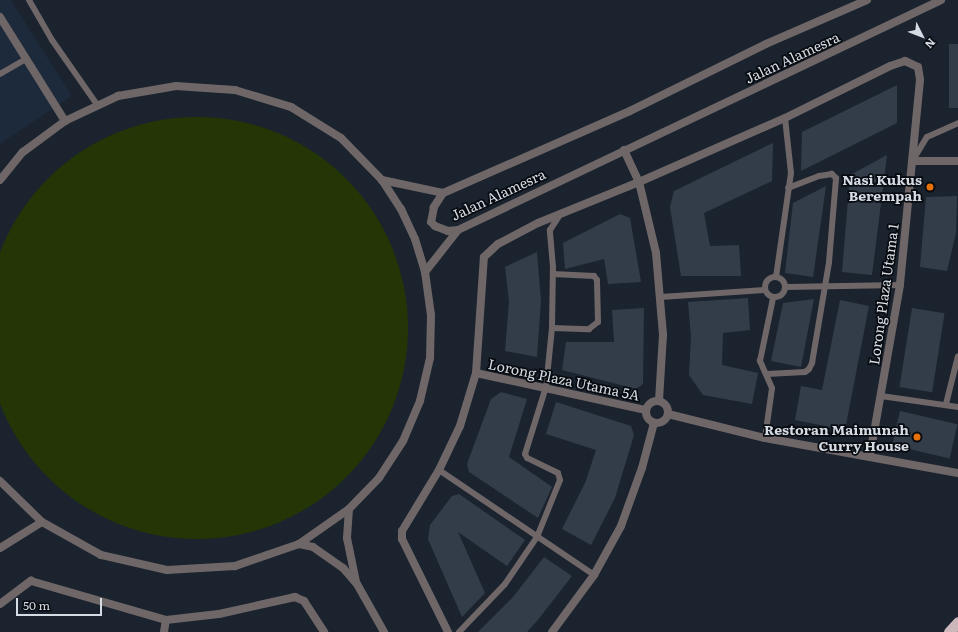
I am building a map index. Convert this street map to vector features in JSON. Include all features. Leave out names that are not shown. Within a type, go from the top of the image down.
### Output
[{"type":"highway","points":[[949,632],[958,622]]},
{"type":"street","name":"Jalan Alamesra","points":[[866,0],[766,44],[630,111],[443,193],[434,207],[431,222],[448,231],[458,230],[940,0]]},
{"type":"street","points":[[0,17],[64,121]]},
{"type":"street","name":"Lorong Plaza Utama 1","points":[[785,118],[890,66],[905,61],[915,64],[920,80],[900,285],[870,455]]},
{"type":"street","points":[[0,180],[23,152],[64,121],[118,96],[176,86],[235,90],[291,107],[341,138],[382,180],[401,209],[412,233],[425,272],[431,315],[430,358],[420,401],[403,441],[383,472],[349,510],[299,544],[235,566],[167,570],[101,555],[42,522],[0,481]]},
{"type":"street","points":[[448,632],[402,539],[405,523],[439,470],[460,426],[476,373],[484,257],[498,244],[560,214],[639,182],[785,118]]},
{"type":"street","points":[[624,150],[639,182],[656,253],[662,297],[662,371],[658,401]]},
{"type":"street","points":[[912,162],[958,161]]},
{"type":"street","points":[[382,180],[443,193]]},
{"type":"street","points":[[425,272],[458,230]]},
{"type":"street","name":"Lorong Plaza Utama 5A","points":[[476,373],[546,387],[646,410]]},
{"type":"street","points":[[658,401],[667,407],[668,414],[661,423],[654,423],[648,420],[646,410],[649,404],[658,401]]},
{"type":"street","points":[[668,414],[765,438],[870,455],[958,473]]},
{"type":"street","points":[[552,632],[594,575],[621,526],[642,468],[654,423]]},
{"type":"street","points":[[349,510],[347,538],[357,584],[384,632]]},
{"type":"street","points":[[0,548],[42,522]]},
{"type":"street","points":[[299,544],[313,547],[326,555],[357,584]]},
{"type":"street","points":[[0,604],[23,586],[36,582],[166,620],[219,614],[295,597],[304,601],[324,632]]},
{"type":"street","points":[[164,632],[166,620]]},
{"type":"lane","points":[[29,0],[52,40],[98,106]]},
{"type":"lane","points":[[0,74],[26,60]]},
{"type":"lane","points":[[776,277],[791,173],[785,118]]},
{"type":"lane","points":[[912,162],[927,137],[958,123]]},
{"type":"lane","points":[[768,374],[805,372],[809,369],[812,363],[826,286],[836,178],[832,174],[820,176],[788,188]]},
{"type":"lane","points":[[459,632],[505,584],[537,537],[560,476],[527,458],[525,454],[546,387],[552,328],[553,274],[550,230],[560,214]]},
{"type":"lane","points":[[552,328],[589,330],[598,322],[597,280],[594,276],[553,274]]},
{"type":"lane","points":[[765,290],[766,282],[776,277],[782,279],[786,287]]},
{"type":"lane","points":[[786,287],[900,285]]},
{"type":"lane","points":[[773,298],[782,295],[786,287]]},
{"type":"lane","points":[[662,297],[765,290],[773,298]]},
{"type":"lane","points":[[765,438],[772,388],[768,374],[760,361],[773,298]]},
{"type":"lane","points":[[946,404],[958,356]]},
{"type":"lane","points":[[881,396],[946,404],[958,407]]},
{"type":"lane","points":[[439,470],[594,575]]},
{"type":"shaded area","points":[[0,0],[11,0],[72,96],[0,144]]},
{"type":"green space","points":[[197,117],[238,121],[278,133],[314,153],[331,165],[346,179],[360,194],[372,211],[392,247],[404,287],[408,328],[404,369],[392,409],[372,445],[360,462],[346,477],[331,491],[314,503],[278,523],[238,535],[197,539],[156,535],[116,523],[80,503],[63,491],[48,477],[34,462],[22,445],[2,409],[-10,369],[-14,328],[-10,287],[2,247],[22,211],[34,194],[48,179],[63,165],[80,153],[116,133],[156,121]]},
{"type":"building","points":[[949,44],[958,44],[958,108],[949,108]]},
{"type":"building","points":[[897,85],[897,123],[801,171],[802,132]]},
{"type":"building","points":[[773,143],[772,181],[704,213],[710,246],[739,245],[741,276],[681,276],[670,207],[674,191]]},
{"type":"building","points":[[887,155],[872,275],[842,272],[850,175]]},
{"type":"building","points":[[826,186],[813,277],[785,273],[793,203]]},
{"type":"building","points":[[957,196],[956,233],[947,271],[920,267],[926,197]]},
{"type":"building","points":[[620,214],[630,218],[641,282],[608,284],[604,259],[565,269],[563,243]]},
{"type":"building","points":[[537,252],[541,301],[537,357],[505,351],[509,301],[505,267]]},
{"type":"building","points":[[748,298],[750,330],[723,333],[722,365],[758,373],[752,404],[703,395],[689,375],[691,336],[688,302]]},
{"type":"building","points":[[814,299],[801,367],[771,361],[783,303]]},
{"type":"building","points":[[840,300],[869,306],[845,430],[795,420],[801,386],[822,390]]},
{"type":"building","points":[[644,308],[643,384],[636,389],[562,370],[566,342],[614,342],[612,310]]},
{"type":"building","points":[[912,308],[945,313],[932,392],[899,387]]},
{"type":"building","points":[[501,392],[527,399],[509,457],[552,487],[538,518],[469,472],[467,464],[491,399]]},
{"type":"building","points":[[556,402],[631,426],[634,435],[615,498],[591,545],[562,529],[585,483],[596,450],[546,434]]},
{"type":"building","points":[[900,411],[957,424],[950,458],[892,445]]},
{"type":"building","points":[[459,494],[525,540],[507,566],[458,532],[485,593],[462,617],[428,539],[430,525],[452,496]]},
{"type":"building","points":[[544,557],[572,576],[537,621],[527,632],[478,632],[513,597]]},
{"type":"place","name":"Nasi Kukus Berempah","points":[[930,187]]},
{"type":"place","name":"Restoran Maimunah Curry House","points":[[917,437]]}]
